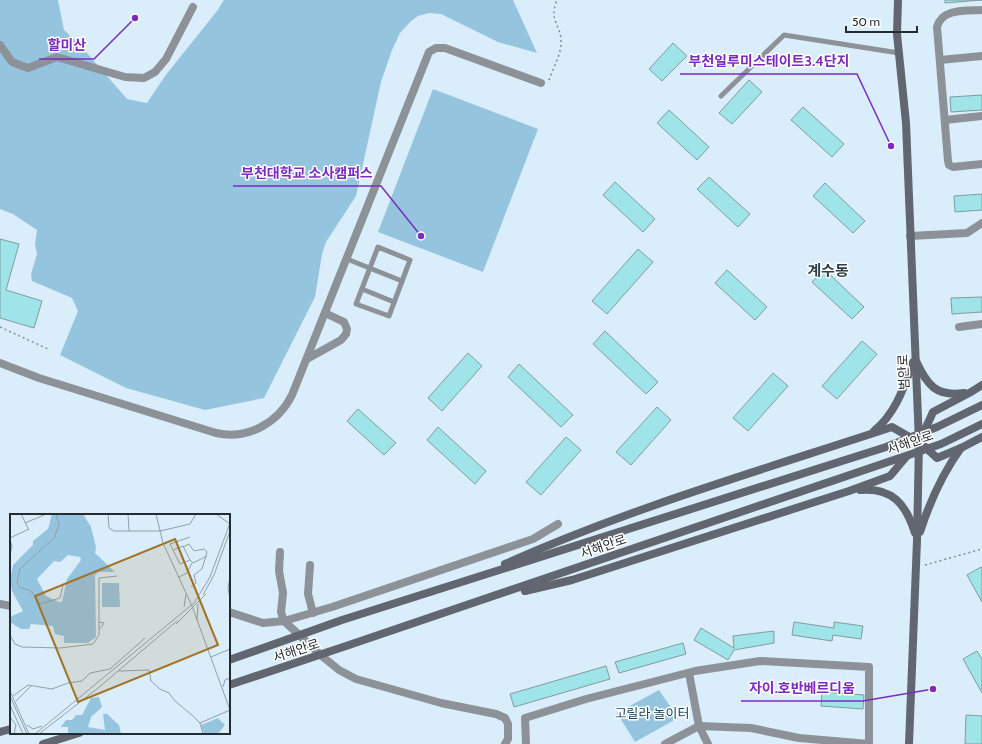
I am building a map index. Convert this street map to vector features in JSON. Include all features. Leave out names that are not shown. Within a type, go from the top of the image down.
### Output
[{"type":"main road","name":"범안로","points":[[898,0],[897,34],[906,123],[914,357],[919,442],[917,540],[909,744]]},
{"type":"main road","points":[[914,357],[920,370],[928,381],[942,393],[952,394],[971,392]]},
{"type":"main road","points":[[870,434],[881,425],[899,399],[914,357]]},
{"type":"main road","points":[[476,602],[572,580],[849,491],[890,476],[919,442],[933,412],[971,392],[982,384]]},
{"type":"main road","name":"서해안로","points":[[230,660],[342,620],[886,447],[937,427],[982,405]]},
{"type":"main road","name":"서해안로","points":[[230,685],[887,463],[941,444],[982,424]]},
{"type":"main road","points":[[468,580],[532,552],[627,516],[892,427],[919,442],[937,458],[982,438]]},
{"type":"main road","points":[[917,540],[940,480],[961,448]]},
{"type":"main road","points":[[849,491],[872,489],[892,496],[900,503],[913,526],[917,540]]},
{"type":"main road","points":[[0,732],[10,729]]},
{"type":"main road","points":[[44,744],[76,734]]},
{"type":"street","points":[[0,45],[12,62],[28,68],[57,57],[125,77],[144,78],[155,72],[166,59],[193,7]]},
{"type":"street","points":[[982,10],[957,11],[945,15],[940,18],[937,27],[949,165],[953,167],[960,167],[982,164]]},
{"type":"street","points":[[0,363],[38,378],[216,433],[231,434],[257,429],[277,417],[292,395],[326,313],[426,58],[432,50],[445,48],[540,83]]},
{"type":"street","points":[[940,60],[982,56]]},
{"type":"street","points":[[945,120],[982,116]]},
{"type":"street","points":[[910,236],[967,234],[982,223]]},
{"type":"street","points":[[307,359],[341,340],[346,334],[347,329],[344,322],[326,313]]},
{"type":"street","points":[[959,327],[982,324]]},
{"type":"street","points":[[230,612],[263,623],[284,621],[313,613],[533,539],[558,524]]},
{"type":"street","points":[[280,552],[279,571],[283,593],[280,612],[284,621],[323,657],[339,670],[356,679],[441,703],[496,714],[504,718],[508,724],[508,739],[506,744]]},
{"type":"street","points":[[310,565],[308,594],[313,613]]},
{"type":"street","points":[[0,604],[10,606]]},
{"type":"street","points":[[526,744],[525,718],[586,700],[689,673],[760,661],[869,667],[869,744],[799,738],[751,728],[699,726],[665,744]]},
{"type":"street","points":[[689,673],[699,726],[708,744]]},
{"type":"lane","points":[[721,96],[784,35],[899,53]]},
{"type":"lane","points":[[378,247],[410,260],[402,281],[389,316],[356,304],[378,247]]},
{"type":"lane","points":[[347,259],[402,281]]},
{"type":"lane","points":[[362,288],[394,302]]},
{"type":"path","points":[[540,83],[547,85],[561,44],[561,38],[554,18],[554,10],[557,0]]},
{"type":"path","points":[[0,327],[48,349]]},
{"type":"path","points":[[916,568],[982,549]]},
{"type":"green space","points":[[0,0],[58,0],[64,30],[80,45],[127,99],[147,103],[165,76],[217,11],[224,0],[513,0],[537,53],[498,42],[441,14],[429,13],[418,16],[410,22],[400,33],[392,50],[381,82],[356,196],[326,242],[322,254],[315,297],[264,398],[205,410],[126,388],[60,355],[78,311],[72,298],[32,281],[31,274],[37,254],[35,245],[37,230],[13,214],[0,209]]},
{"type":"green space","points":[[433,89],[538,129],[483,272],[378,232]]},
{"type":"green space","name":"고릴라 놀이터","points":[[659,690],[678,718],[635,742],[617,713]]},
{"type":"building","points":[[945,0],[982,0],[945,3]]},
{"type":"building","points":[[673,43],[687,56],[662,81],[649,69]]},
{"type":"building","points":[[749,80],[762,92],[732,124],[719,113]]},
{"type":"building","points":[[982,95],[982,110],[951,112],[950,97]]},
{"type":"building","points":[[803,107],[844,144],[832,157],[791,120]]},
{"type":"building","points":[[669,110],[709,147],[697,160],[657,123]]},
{"type":"building","points":[[709,177],[750,214],[738,227],[697,189]]},
{"type":"building","points":[[615,182],[655,219],[643,232],[603,195]]},
{"type":"building","points":[[825,183],[865,221],[853,233],[813,196]]},
{"type":"building","points":[[982,194],[982,210],[955,212],[954,196]]},
{"type":"building","points":[[0,239],[19,244],[6,290],[42,301],[34,328],[0,318]]},
{"type":"building","points":[[638,249],[653,262],[607,314],[592,301]]},
{"type":"building","points":[[824,269],[864,307],[852,319],[812,282]]},
{"type":"building","points":[[727,270],[767,307],[755,320],[715,283]]},
{"type":"building","points":[[982,297],[982,312],[952,314],[951,298]]},
{"type":"building","points":[[605,331],[658,382],[646,394],[593,344]]},
{"type":"building","points":[[862,341],[877,354],[837,399],[822,386]]},
{"type":"building","points":[[468,353],[482,366],[442,411],[428,398]]},
{"type":"building","points":[[519,364],[573,415],[561,427],[508,377]]},
{"type":"building","points":[[773,373],[788,386],[748,431],[733,418]]},
{"type":"building","points":[[657,407],[671,420],[631,465],[616,452]]},
{"type":"building","points":[[358,409],[396,443],[384,455],[347,421]]},
{"type":"building","points":[[438,427],[486,471],[475,484],[427,440]]},
{"type":"building","points":[[566,437],[581,450],[541,495],[526,482]]},
{"type":"building","points":[[981,567],[982,568],[982,602],[967,575]]},
{"type":"building","points":[[794,622],[834,628],[834,622],[863,626],[861,639],[833,635],[832,641],[792,635]]},
{"type":"building","points":[[701,628],[734,648],[733,636],[774,631],[774,643],[734,650],[728,660],[694,640]]},
{"type":"building","points":[[683,643],[686,654],[619,673],[615,662]]},
{"type":"building","points":[[977,651],[982,659],[982,693],[963,659]]},
{"type":"building","points":[[606,666],[610,679],[514,707],[510,694]]},
{"type":"building","points":[[822,692],[864,695],[863,709],[821,706]]},
{"type":"building","points":[[966,715],[982,716],[982,744],[965,744]]},
{"type":"place","name":"할미산","points":[[135,18]]},
{"type":"place","name":"부천일루미스테이트3.4단지","points":[[891,146]]},
{"type":"place","name":"부천대학교 소사캠퍼스","points":[[421,236]]},
{"type":"place","name":"자이.호반베르디움","points":[[933,689]]},
{"type":"district","name":"계수동","points":[[828,271]]}]
